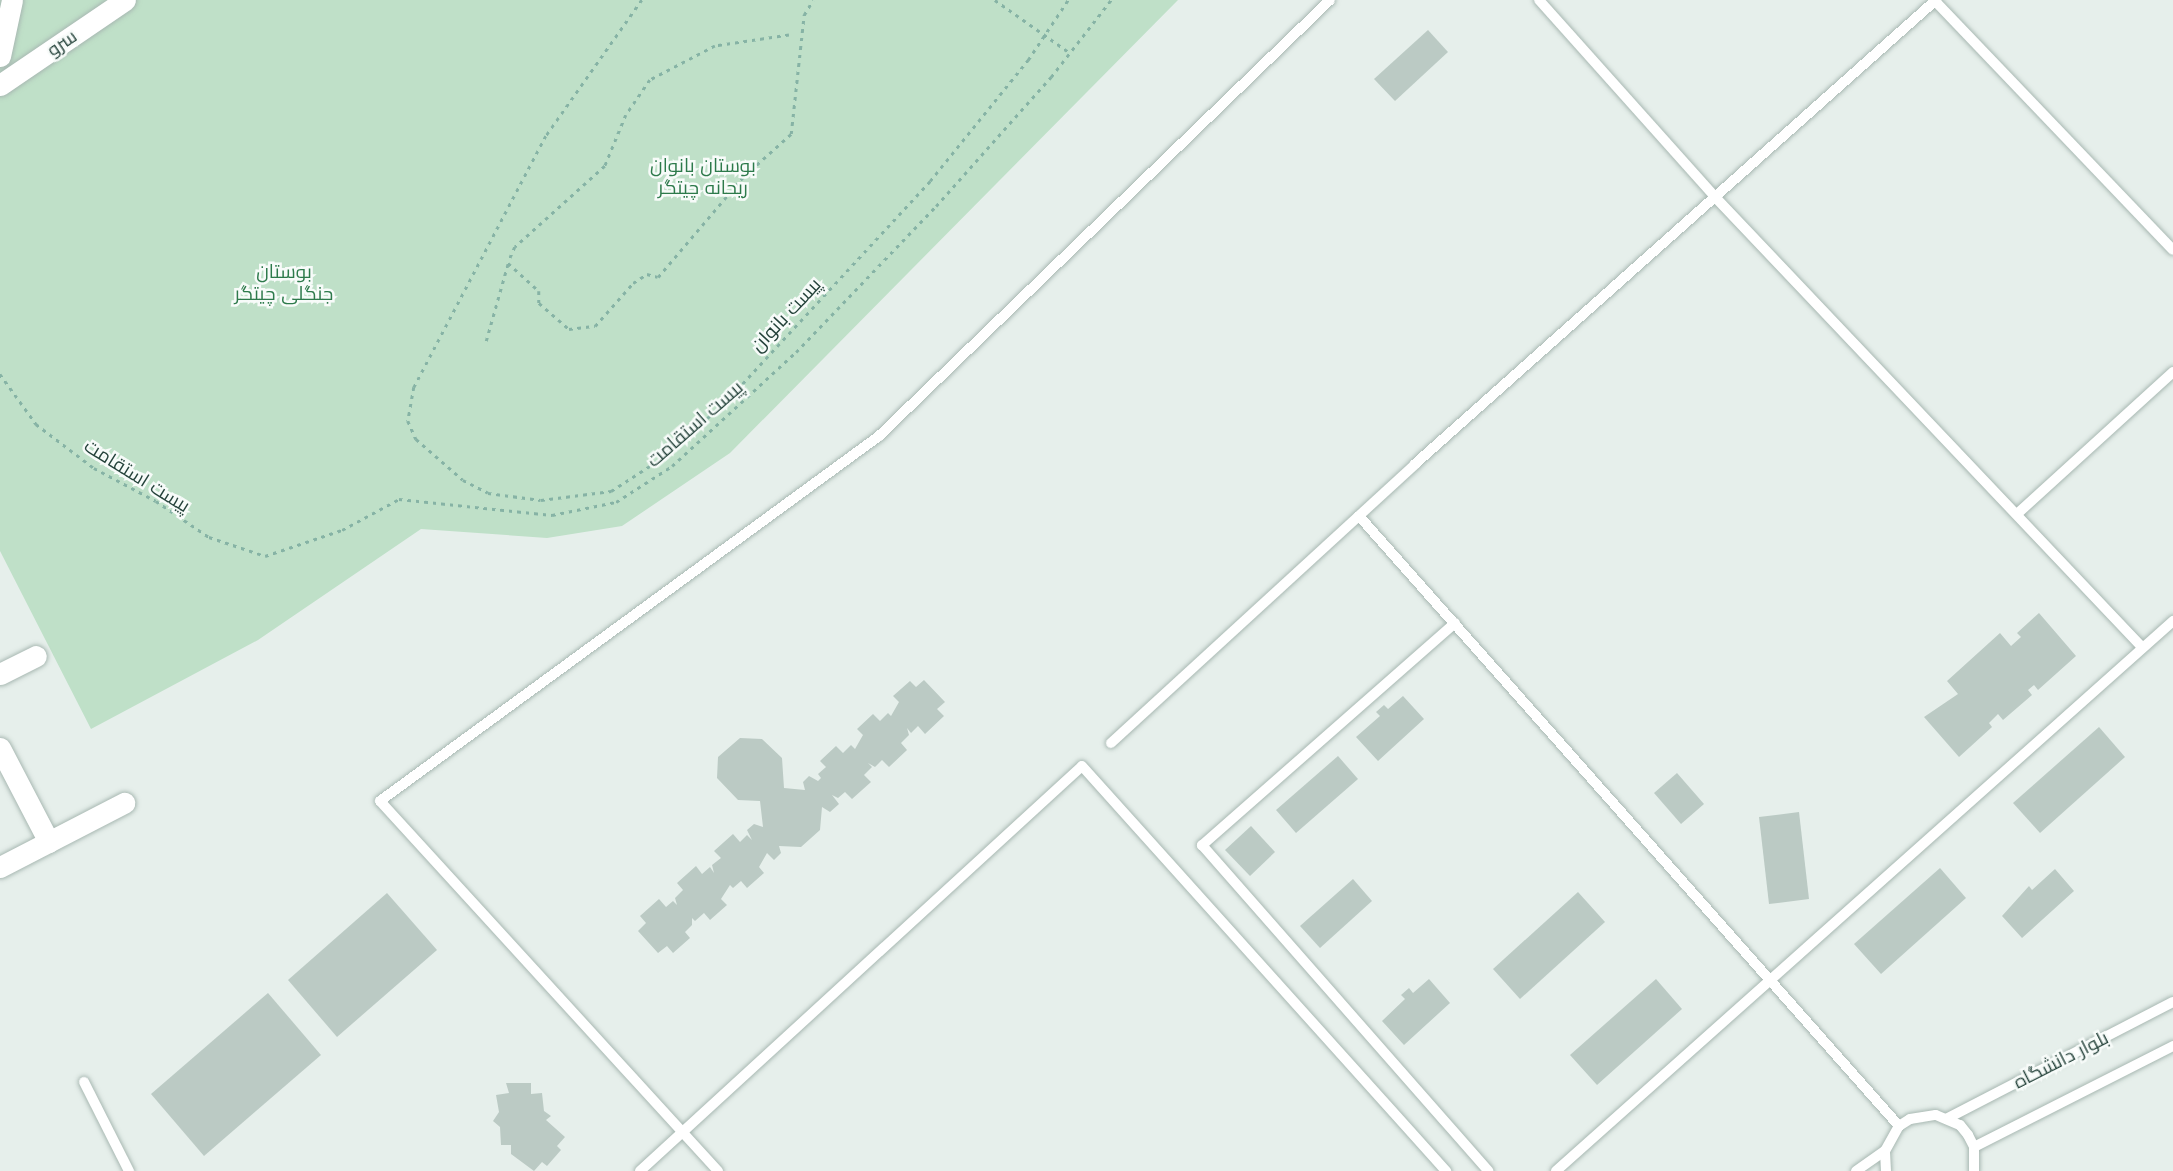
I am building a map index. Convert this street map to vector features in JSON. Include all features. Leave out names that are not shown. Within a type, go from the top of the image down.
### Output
[{"type":"street","points":[[0,56],[12,0]]},
{"type":"street","name":"سرو","points":[[0,85],[125,0]]},
{"type":"street","points":[[0,674],[36,656]]},
{"type":"street","points":[[0,748],[49,842]]},
{"type":"street","points":[[0,867],[124,803]]},
{"type":"lane","points":[[718,1171],[380,801],[879,436],[1330,0]]},
{"type":"lane","points":[[1539,0],[1716,198],[2142,646]]},
{"type":"lane","points":[[1111,743],[1359,516],[1936,1],[2173,250]]},
{"type":"lane","points":[[2017,514],[2173,372]]},
{"type":"lane","points":[[1359,516],[1899,1126]]},
{"type":"lane","points":[[1556,1171],[2173,621]]},
{"type":"lane","points":[[1455,623],[1202,845],[1488,1171]]},
{"type":"lane","points":[[640,1171],[685,1133],[1082,766],[1446,1171]]},
{"type":"lane","name":"بلوار دانشگاه","points":[[1948,1118],[2173,1002]]},
{"type":"lane","name":"بلوار دانشگاه","points":[[1973,1147],[2173,1046]]},
{"type":"lane","points":[[84,1082],[129,1171]]},
{"type":"lane","points":[[1856,1171],[1885,1151],[1899,1126],[1923,1115],[1948,1118],[1959,1125],[1973,1147],[1974,1171]]},
{"type":"lane","points":[[1885,1151],[1886,1171]]},
{"type":"path","name":"پیست بانوان","points":[[642,0],[545,136],[414,387],[408,421],[416,439],[463,480],[488,493],[541,500],[611,491],[670,453],[731,396],[930,181],[1068,0]]},
{"type":"path","points":[[508,263],[540,291],[539,303],[569,329],[595,326],[633,283],[647,274],[658,277],[744,176],[791,134],[804,15],[814,0]]},
{"type":"path","points":[[995,0],[1070,53]]},
{"type":"path","name":"پیست استقامت","points":[[0,374],[36,424],[94,468],[156,501],[209,537],[265,556],[342,530],[399,499],[552,514],[616,502],[672,466],[796,352],[936,206],[1070,53],[1111,0]]},
{"type":"path","points":[[486,341],[515,247],[605,166],[626,114],[650,80],[715,46],[781,39],[789,35]]},
{"type":"green space","name":"بوستان جنگلی چیتگر","points":[[0,0],[1178,0],[730,453],[622,526],[547,538],[421,529],[258,640],[91,729],[0,551]]},
{"type":"building","points":[[1428,30],[1448,52],[1395,101],[1374,79]]},
{"type":"building","points":[[2039,613],[2076,656],[2038,690],[2034,685],[2028,690],[2032,695],[2003,720],[1998,714],[1989,723],[1992,727],[1959,757],[1924,717],[1958,694],[1947,681],[2000,633],[2011,646],[2021,637],[2017,633]]},
{"type":"building","points":[[924,680],[945,702],[937,709],[944,716],[925,734],[918,726],[911,733],[907,728],[909,735],[901,743],[907,750],[889,767],[882,760],[875,767],[868,763],[872,767],[864,775],[871,782],[852,799],[845,792],[838,798],[832,795],[839,804],[830,812],[822,807],[820,830],[801,847],[779,846],[781,853],[774,860],[767,853],[759,867],[764,873],[747,888],[741,881],[733,888],[730,885],[721,899],[727,905],[710,920],[704,913],[695,921],[692,918],[692,925],[685,932],[690,938],[673,953],[667,946],[658,953],[638,931],[646,923],[640,916],[659,899],[666,907],[673,901],[677,905],[675,898],[683,890],[677,883],[696,866],[702,874],[710,867],[714,873],[712,865],[721,858],[714,851],[733,834],[740,842],[747,835],[752,840],[747,830],[754,824],[763,827],[760,801],[738,800],[717,778],[718,757],[740,738],[762,739],[782,758],[784,788],[805,790],[803,782],[809,776],[818,781],[821,778],[818,774],[826,767],[820,761],[836,746],[843,753],[851,745],[855,749],[863,735],[857,729],[873,714],[880,721],[888,713],[891,716],[899,702],[893,696],[910,681],[916,687]]},
{"type":"building","points":[[1403,696],[1424,719],[1378,761],[1356,737],[1380,716],[1376,712],[1384,705],[1388,709]]},
{"type":"building","points":[[2099,727],[2125,757],[2040,833],[2013,803]]},
{"type":"building","points":[[1338,756],[1358,779],[1296,833],[1276,810]]},
{"type":"building","points":[[1677,773],[1704,804],[1681,824],[1654,793]]},
{"type":"building","points":[[1799,812],[1809,899],[1769,904],[1759,817]]},
{"type":"building","points":[[1251,826],[1275,852],[1250,876],[1225,850]]},
{"type":"building","points":[[1940,868],[1966,898],[1881,974],[1854,944]]},
{"type":"building","points":[[2055,869],[2074,891],[2022,938],[2002,916],[2029,886],[2032,890]]},
{"type":"building","points":[[1353,879],[1372,901],[1320,948],[1300,926]]},
{"type":"building","points":[[1578,892],[1605,922],[1520,999],[1493,969]]},
{"type":"building","points":[[387,893],[437,950],[337,1037],[288,980]]},
{"type":"building","points":[[1429,979],[1450,1003],[1404,1045],[1382,1021],[1405,999],[1401,995],[1409,988],[1413,993]]},
{"type":"building","points":[[1656,979],[1682,1009],[1597,1085],[1570,1055]]},
{"type":"building","points":[[268,993],[321,1055],[204,1156],[151,1094]]},
{"type":"building","points":[[506,1083],[531,1083],[531,1094],[542,1093],[544,1111],[551,1116],[546,1120],[565,1137],[557,1146],[561,1150],[547,1166],[542,1162],[534,1171],[511,1154],[511,1145],[501,1145],[500,1127],[493,1121],[499,1112],[496,1095],[509,1093]]},
{"type":"park label","name":"بوستان بانوان ریحانه چیتگر","points":[[703,177]]}]
